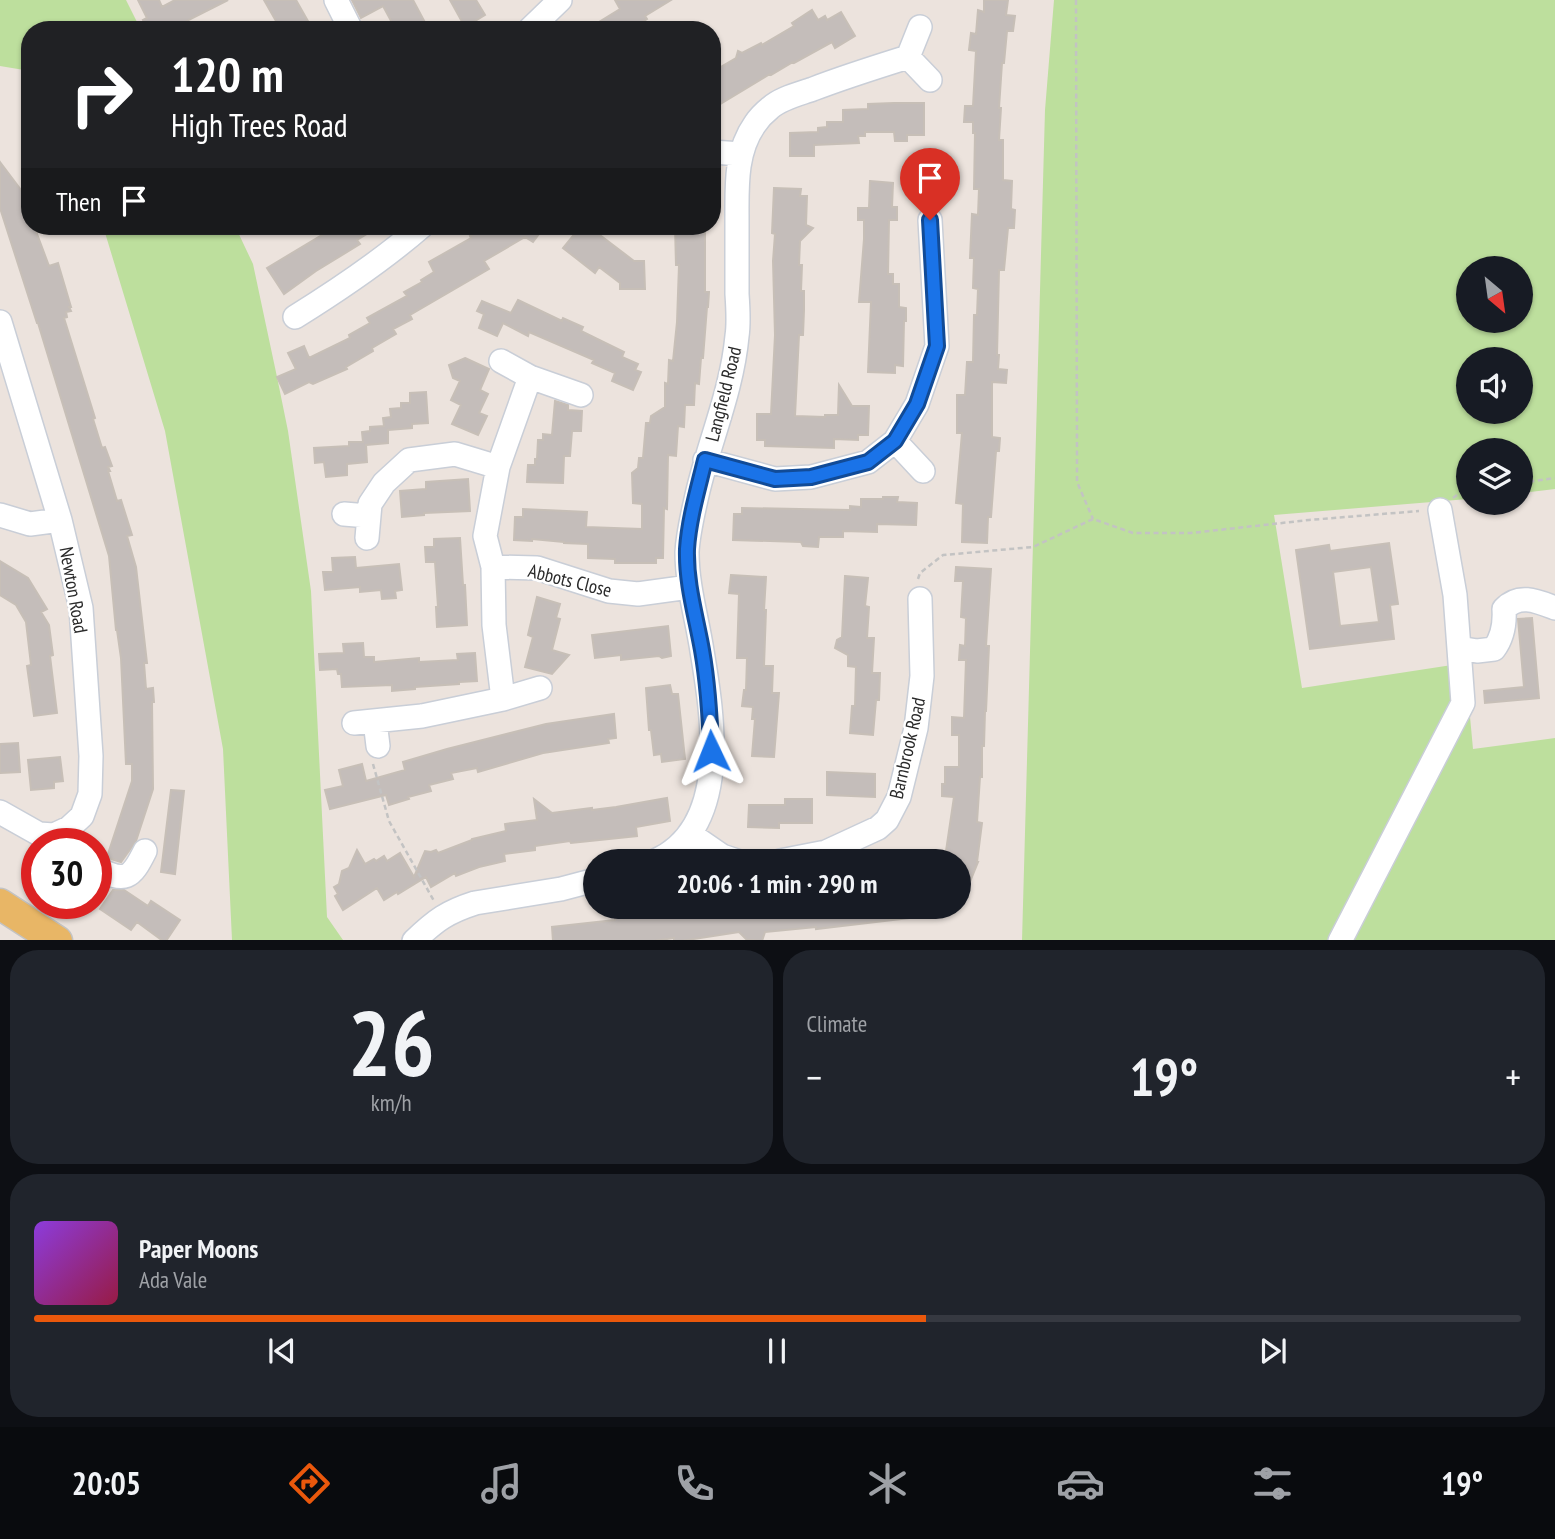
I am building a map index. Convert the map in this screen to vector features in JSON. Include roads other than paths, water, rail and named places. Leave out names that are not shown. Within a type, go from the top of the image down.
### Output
[{"type":"main road","points":[[0,904],[57,940]]},
{"type":"street","points":[[336,0],[346,21]]},
{"type":"street","points":[[538,21],[560,0]]},
{"type":"street","points":[[920,27],[908,57],[930,80]]},
{"type":"street","name":"Langfield Road","points":[[675,849],[690,834],[702,814],[711,751],[710,706],[689,587],[687,550],[705,460],[722,409],[738,334],[737,184],[741,154],[755,125],[771,107],[792,96],[908,57]]},
{"type":"street","points":[[721,153],[741,154]]},
{"type":"street","points":[[705,460],[775,479],[811,477],[868,462],[895,441],[917,404],[937,346],[930,220]]},
{"type":"street","points":[[311,315],[412,235]]},
{"type":"street","name":"Newton Road","points":[[0,322],[60,520],[81,608],[91,756],[90,794],[82,817],[69,828]]},
{"type":"street","points":[[501,361],[530,377],[581,395]]},
{"type":"street","points":[[503,699],[494,625],[493,567],[485,536],[498,467],[530,377]]},
{"type":"street","points":[[895,441],[923,471]]},
{"type":"street","points":[[344,514],[368,527],[370,504],[384,483],[409,460],[456,454],[498,467]]},
{"type":"street","points":[[1340,940],[1462,703],[1455,595],[1440,510]]},
{"type":"street","points":[[0,515],[30,524],[60,520]]},
{"type":"street","name":"Abbots Close","points":[[493,567],[537,568],[609,591],[638,594],[689,587]]},
{"type":"street","points":[[1459,648],[1477,651],[1494,649],[1500,641],[1505,621],[1504,609],[1510,603],[1527,598],[1555,608]]},
{"type":"street","name":"Barnbrook Road","points":[[833,849],[878,828],[887,820],[900,797],[916,728],[922,676],[920,599]]},
{"type":"street","points":[[377,746],[365,722],[422,716],[503,699],[540,688]]},
{"type":"street","points":[[0,812],[36,828]]},
{"type":"street","points":[[690,834],[712,849]]},
{"type":"street","points":[[112,874],[124,877],[131,875],[145,851]]},
{"type":"street","points":[[414,940],[442,916],[475,903],[583,883]]}]
